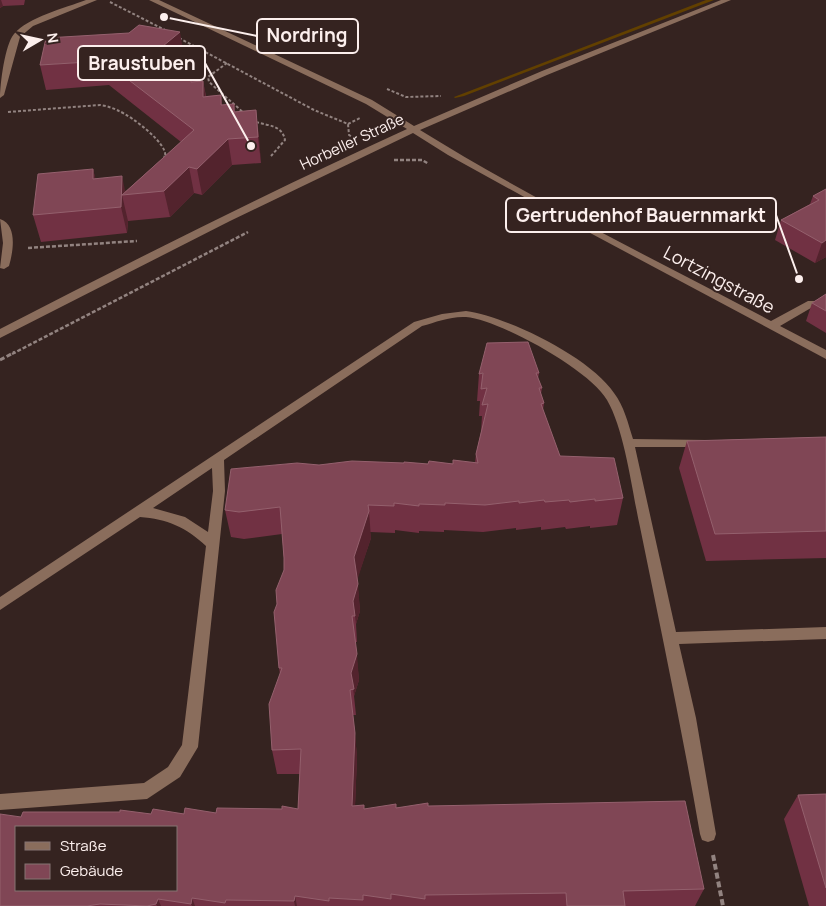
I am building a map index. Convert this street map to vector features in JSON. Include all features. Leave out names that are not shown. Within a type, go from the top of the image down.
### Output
[{"type":"street","points":[[0,95],[16,36],[30,24],[93,0]]},
{"type":"street","name":"Lortzingstraße","points":[[154,0],[368,102],[451,153],[826,355]]},
{"type":"street","name":"Horbeller Straße","points":[[0,334],[171,245],[372,148],[570,61],[727,0]]},
{"type":"street","points":[[0,222],[6,228],[9,250],[4,266]]},
{"type":"street","points":[[771,326],[812,303]]},
{"type":"street","points":[[0,604],[418,324],[431,319],[466,314],[485,316],[517,331],[573,363],[607,391],[618,412],[628,443],[669,638],[688,718],[708,834]]},
{"type":"street","points":[[628,443],[717,443]]},
{"type":"street","points":[[0,802],[147,791],[174,772],[190,747],[219,491],[218,458]]},
{"type":"street","points":[[140,512],[167,515],[185,521],[213,545]]},
{"type":"street","points":[[669,638],[826,633]]},
{"type":"path","points":[[105,0],[169,32]]},
{"type":"path","points":[[177,37],[314,110],[348,124],[349,135],[372,148]]},
{"type":"path","points":[[227,63],[208,77],[210,82],[245,115]]},
{"type":"path","points":[[0,113],[100,105],[113,106],[124,111],[164,147],[166,154],[163,162]]},
{"type":"path","points":[[252,121],[280,127],[285,132],[286,140],[271,156]]},
{"type":"path","points":[[0,360],[250,231]]},
{"type":"path","points":[[9,250],[146,241]]},
{"type":"path","points":[[708,834],[723,906]]},
{"type":"shaded area","points":[[706,0],[714,0],[464,96],[454,97]]},
{"type":"building","points":[[139,25],[180,32],[157,51],[180,54],[180,74],[191,73],[191,82],[203,81],[203,97],[221,95],[221,105],[234,104],[234,112],[256,110],[258,137],[228,139],[197,169],[189,167],[164,191],[122,195],[194,130],[104,61],[40,65],[46,38],[129,33]]},
{"type":"building","points":[[93,169],[93,179],[122,176],[121,207],[33,215],[38,174]]},
{"type":"building","points":[[826,189],[826,240],[822,243],[781,220],[819,200],[813,196]]},
{"type":"building","points":[[826,294],[826,311],[812,303]]},
{"type":"building","points":[[528,342],[539,373],[536,373],[542,388],[539,388],[544,403],[541,404],[560,456],[614,458],[623,498],[570,502],[569,500],[545,502],[544,500],[519,503],[519,501],[485,505],[445,503],[445,505],[419,504],[419,506],[394,503],[394,506],[368,505],[369,511],[354,557],[358,584],[353,601],[355,616],[352,616],[357,654],[351,673],[354,689],[350,690],[355,733],[352,806],[364,805],[364,809],[396,804],[396,808],[428,803],[428,806],[685,801],[704,889],[623,891],[625,906],[567,906],[566,893],[425,895],[425,899],[391,894],[391,899],[363,895],[363,900],[329,898],[329,901],[295,896],[294,901],[226,900],[225,903],[192,898],[191,904],[158,899],[156,904],[147,906],[100,904],[87,906],[0,906],[0,814],[21,817],[23,812],[120,812],[120,810],[151,814],[153,809],[184,814],[185,808],[216,813],[217,808],[282,809],[282,806],[298,809],[301,749],[272,750],[269,704],[282,668],[279,668],[274,612],[277,604],[276,590],[284,570],[280,507],[239,512],[225,510],[231,469],[297,463],[319,465],[352,461],[428,464],[429,461],[453,464],[453,460],[478,463],[476,454],[488,404],[482,405],[487,388],[481,389],[483,373],[479,374],[487,343]]},
{"type":"building","points":[[826,437],[826,531],[715,534],[687,441]]},
{"type":"building","points":[[826,794],[826,888],[798,795]]},
{"type":"place","name":"Nordring","points":[[164,17]]},
{"type":"place","name":"Braustuben","points":[[251,146]]},
{"type":"place","name":"Gertrudenhof Bauernmarkt","points":[[799,279]]}]
